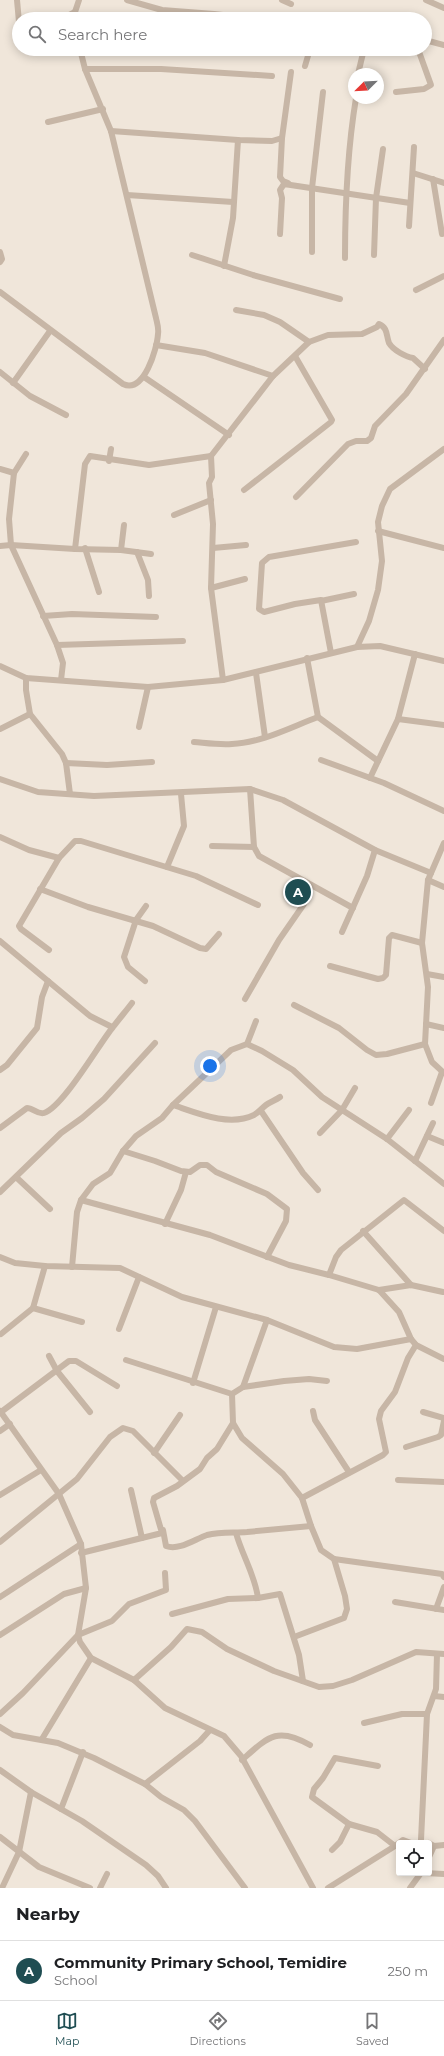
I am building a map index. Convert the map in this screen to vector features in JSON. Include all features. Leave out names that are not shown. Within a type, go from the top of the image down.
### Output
[{"type":"street","points":[[17,0],[18,12]]},
{"type":"street","points":[[75,12],[79,0]]},
{"type":"street","points":[[127,0],[162,10],[188,12]]},
{"type":"street","points":[[282,0],[291,4]]},
{"type":"street","points":[[430,1],[444,8]]},
{"type":"street","points":[[432,42],[444,45]]},
{"type":"street","points":[[0,292],[50,331],[128,387],[133,386],[144,377],[158,336],[156,318],[111,131],[85,69],[82,56]]},
{"type":"street","points":[[305,66],[308,56]]},
{"type":"street","points":[[359,68],[362,56]]},
{"type":"street","points":[[396,92],[424,89],[431,85],[421,56]]},
{"type":"street","points":[[85,69],[161,69],[272,76]]},
{"type":"street","points":[[291,72],[282,138],[280,176],[283,181],[294,185]]},
{"type":"street","points":[[312,252],[312,188],[323,92]]},
{"type":"street","points":[[345,258],[345,193],[348,148],[355,104]]},
{"type":"street","points":[[48,122],[103,109]]},
{"type":"street","points":[[111,131],[238,140],[272,141],[282,138]]},
{"type":"street","points":[[224,266],[230,238],[238,140]]},
{"type":"street","points":[[410,226],[414,147]]},
{"type":"street","points":[[374,255],[376,198],[383,149]]},
{"type":"street","points":[[412,173],[443,182],[444,175]]},
{"type":"street","points":[[433,179],[442,234]]},
{"type":"street","points":[[280,234],[282,198],[280,190],[284,184],[410,203]]},
{"type":"street","points":[[127,196],[233,202]]},
{"type":"street","points":[[0,252],[2,259],[0,262]]},
{"type":"street","points":[[192,255],[224,266],[340,299]]},
{"type":"street","points":[[416,290],[444,276]]},
{"type":"street","points":[[236,310],[264,315],[280,322],[309,342]]},
{"type":"street","points":[[75,549],[86,460],[90,456],[109,461],[149,465],[211,456],[229,435],[273,376],[309,342],[328,335],[362,334],[377,328],[379,324],[384,326],[387,331],[390,344],[407,357],[413,358],[425,369]]},
{"type":"street","points":[[13,383],[50,331]]},
{"type":"street","points":[[296,497],[348,444],[356,441],[368,441],[371,438],[375,426],[406,394],[444,340]]},
{"type":"street","points":[[156,345],[205,353],[273,376]]},
{"type":"street","points":[[244,490],[332,422],[294,356]]},
{"type":"street","points":[[0,372],[30,396],[66,415]]},
{"type":"street","points":[[144,377],[229,435]]},
{"type":"street","points":[[109,461],[111,449]]},
{"type":"street","points":[[357,648],[369,621],[378,590],[382,561],[378,531],[382,506],[390,489],[444,449]]},
{"type":"street","points":[[26,454],[14,473],[9,519],[11,545],[57,645],[63,663],[61,680]]},
{"type":"street","points":[[211,456],[212,477],[209,483],[213,548],[211,588],[224,680]]},
{"type":"street","points":[[0,469],[14,473]]},
{"type":"street","points":[[174,515],[211,500]]},
{"type":"street","points":[[121,550],[124,525]]},
{"type":"street","points":[[378,531],[444,548]]},
{"type":"street","points":[[354,594],[321,601],[295,604],[264,612],[259,609],[262,563],[269,557],[356,542]]},
{"type":"street","points":[[0,546],[11,545],[75,549],[85,548],[121,550],[151,554]]},
{"type":"street","points":[[213,548],[246,545]]},
{"type":"street","points":[[85,548],[99,592]]},
{"type":"street","points":[[137,552],[148,580],[149,596]]},
{"type":"street","points":[[211,588],[245,579]]},
{"type":"street","points":[[321,601],[331,653]]},
{"type":"street","points":[[43,616],[72,614],[156,617]]},
{"type":"street","points":[[57,645],[183,641]]},
{"type":"street","points":[[0,666],[26,678],[148,686],[224,680],[256,673],[307,658],[357,648],[380,646],[444,661]]},
{"type":"street","points":[[370,778],[398,719],[415,654]]},
{"type":"street","points":[[307,658],[318,717],[378,761]]},
{"type":"street","points":[[256,673],[265,737]]},
{"type":"street","points":[[26,678],[26,690],[30,714],[62,754],[66,762],[70,794]]},
{"type":"street","points":[[139,727],[148,686]]},
{"type":"street","points":[[0,729],[30,714]]},
{"type":"street","points":[[194,742],[232,744],[265,737],[318,717]]},
{"type":"street","points":[[398,719],[444,725]]},
{"type":"street","points":[[321,760],[370,778],[444,811]]},
{"type":"street","points":[[66,762],[107,765],[152,762]]},
{"type":"street","points":[[0,779],[38,792],[120,797],[250,789],[283,800],[375,850],[431,873]]},
{"type":"street","points":[[250,789],[254,847],[259,856],[353,908]]},
{"type":"street","points":[[167,867],[184,826],[181,794]]},
{"type":"street","points":[[0,837],[28,850],[59,858]]},
{"type":"street","points":[[48,950],[19,926],[59,858],[75,841],[81,841],[196,876],[258,905]]},
{"type":"street","points":[[431,1103],[443,1073],[428,1056],[425,1044],[428,974],[422,943],[428,880],[444,843]]},
{"type":"street","points":[[212,846],[254,847]]},
{"type":"street","points":[[342,932],[367,876],[375,850]]},
{"type":"street","points":[[428,880],[444,887]]},
{"type":"street","points":[[245,999],[279,940],[304,904],[311,885]]},
{"type":"street","points":[[40,889],[88,907],[153,926],[200,948],[206,949],[219,934]]},
{"type":"street","points":[[145,981],[128,967],[124,957],[136,920],[146,906]]},
{"type":"street","points":[[330,966],[378,979],[383,978],[386,975],[390,938],[392,935],[422,943]]},
{"type":"street","points":[[2,945],[90,1016],[112,1027]]},
{"type":"street","points":[[428,974],[444,977]]},
{"type":"street","points":[[0,1070],[7,1065],[37,1028],[42,997],[48,982]]},
{"type":"street","points":[[0,1128],[27,1108],[39,1113],[44,1113],[49,1110],[65,1094],[112,1027],[132,1003]]},
{"type":"street","points":[[294,1005],[339,1028],[367,1050],[376,1055],[387,1054],[425,1044]]},
{"type":"street","points":[[72,1267],[77,1212],[81,1200],[93,1184],[110,1173],[123,1151],[136,1136],[162,1118],[172,1105],[231,1050],[246,1044],[256,1021]]},
{"type":"street","points":[[426,1024],[444,1028]]},
{"type":"street","points":[[0,1192],[61,1133],[82,1118],[104,1099],[155,1043]]},
{"type":"street","points":[[246,1044],[262,1051],[293,1070],[322,1097],[387,1139],[444,1184]]},
{"type":"street","points":[[320,1133],[342,1110],[355,1088]]},
{"type":"street","points":[[172,1105],[205,1116],[226,1120],[239,1119],[254,1115],[266,1105],[280,1097]]},
{"type":"street","points":[[261,1110],[303,1173],[318,1190]]},
{"type":"street","points":[[387,1139],[409,1110]]},
{"type":"street","points":[[414,1161],[433,1123]]},
{"type":"street","points":[[427,1136],[444,1143]]},
{"type":"street","points":[[123,1151],[186,1172],[200,1165],[207,1165],[221,1175],[266,1194],[287,1209],[286,1221],[267,1257]]},
{"type":"street","points":[[165,1224],[181,1190],[186,1172]]},
{"type":"street","points":[[16,1177],[50,1209]]},
{"type":"street","points":[[81,1200],[210,1235],[289,1265],[380,1290],[411,1285],[443,1292]]},
{"type":"street","points":[[329,1275],[336,1257],[363,1231],[404,1200],[444,1231]]},
{"type":"street","points":[[363,1231],[411,1285]]},
{"type":"street","points":[[0,1257],[15,1263],[45,1266],[112,1267],[139,1277],[182,1297],[267,1320],[334,1347],[357,1349],[411,1339]]},
{"type":"street","points":[[1,1334],[34,1308],[45,1266]]},
{"type":"street","points":[[119,1329],[139,1277]]},
{"type":"street","points":[[380,1290],[399,1312],[411,1339],[416,1345],[444,1359]]},
{"type":"street","points":[[193,1383],[216,1307]]},
{"type":"street","points":[[34,1308],[82,1322]]},
{"type":"street","points":[[243,1387],[267,1320]]},
{"type":"street","points":[[302,1498],[386,1452],[379,1419],[382,1410],[395,1392],[408,1358],[416,1345]]},
{"type":"street","points":[[49,1356],[57,1371],[90,1412]]},
{"type":"street","points":[[126,1360],[193,1383],[232,1394],[243,1387],[308,1379],[326,1381]]},
{"type":"street","points":[[117,1386],[76,1361],[69,1361],[0,1411],[59,1494],[81,1544],[81,1553],[86,1569],[86,1588],[78,1635],[80,1642],[91,1658],[134,1680],[165,1708],[194,1720],[210,1730],[224,1736],[230,1742],[242,1760],[313,1888]]},
{"type":"street","points":[[232,1394],[234,1423],[242,1438],[283,1474],[302,1498],[321,1550],[334,1559],[442,1574],[444,1577]]},
{"type":"street","points":[[313,1411],[315,1420],[349,1472]]},
{"type":"street","points":[[406,1447],[441,1435],[444,1419],[423,1412]]},
{"type":"street","points":[[154,1453],[180,1415]]},
{"type":"street","points":[[234,1423],[217,1449],[207,1458],[200,1469],[154,1498],[153,1502],[163,1530],[166,1546],[170,1547],[188,1543],[206,1536],[223,1532],[236,1533],[311,1526]]},
{"type":"street","points":[[0,1431],[10,1424]]},
{"type":"street","points":[[0,1542],[77,1479],[110,1436],[123,1428],[133,1430],[183,1481]]},
{"type":"street","points":[[0,1495],[41,1470]]},
{"type":"street","points":[[398,1480],[444,1482]]},
{"type":"street","points":[[131,1490],[142,1538]]},
{"type":"street","points":[[81,1553],[160,1534],[163,1530]]},
{"type":"street","points":[[236,1533],[241,1552],[257,1587],[258,1598]]},
{"type":"street","points":[[0,1597],[81,1544]]},
{"type":"street","points":[[294,1637],[344,1618],[347,1609],[345,1596],[334,1559]]},
{"type":"street","points":[[0,1714],[23,1694],[78,1635],[112,1621],[129,1604],[166,1590],[166,1573]]},
{"type":"street","points":[[436,1609],[444,1587]]},
{"type":"street","points":[[0,1635],[64,1594],[86,1588]]},
{"type":"street","points":[[172,1614],[228,1599],[258,1598],[280,1594],[294,1637],[303,1681]]},
{"type":"street","points":[[395,1602],[444,1610]]},
{"type":"street","points":[[134,1680],[171,1647],[187,1628],[202,1632],[226,1649],[274,1671],[320,1687],[333,1686],[368,1673],[416,1652],[441,1654],[436,1689],[427,1714],[419,1840]]},
{"type":"street","points":[[42,1739],[91,1658]]},
{"type":"street","points":[[434,1696],[444,1697]]},
{"type":"street","points":[[364,1723],[402,1714],[427,1714]]},
{"type":"street","points":[[0,1727],[13,1735],[58,1742],[83,1752],[145,1784],[155,1793],[184,1810],[195,1821],[245,1888]]},
{"type":"street","points":[[145,1784],[200,1741],[210,1730]]},
{"type":"street","points":[[242,1760],[263,1741],[273,1736],[285,1735],[292,1738],[297,1738],[310,1745]]},
{"type":"street","points":[[61,1809],[83,1752]]},
{"type":"street","points":[[328,1888],[395,1846],[377,1832],[350,1824],[317,1803],[312,1798],[314,1789],[323,1778],[335,1758],[378,1766]]},
{"type":"street","points":[[0,1770],[146,1864],[158,1876],[164,1886],[156,1888]]},
{"type":"street","points":[[2,1888],[19,1852],[32,1792]]},
{"type":"street","points":[[332,1850],[340,1842],[350,1824]]},
{"type":"street","points":[[0,1837],[39,1867],[90,1888]]},
{"type":"street","points":[[432,1844],[444,1845]]},
{"type":"street","points":[[432,1873],[444,1874]]},
{"type":"street","points":[[100,1888],[106,1874]]},
{"type":"street","points":[[410,1888],[419,1876]]},
{"type":"place","name":"Community Primary School, Temidire","points":[[298,892]]}]
